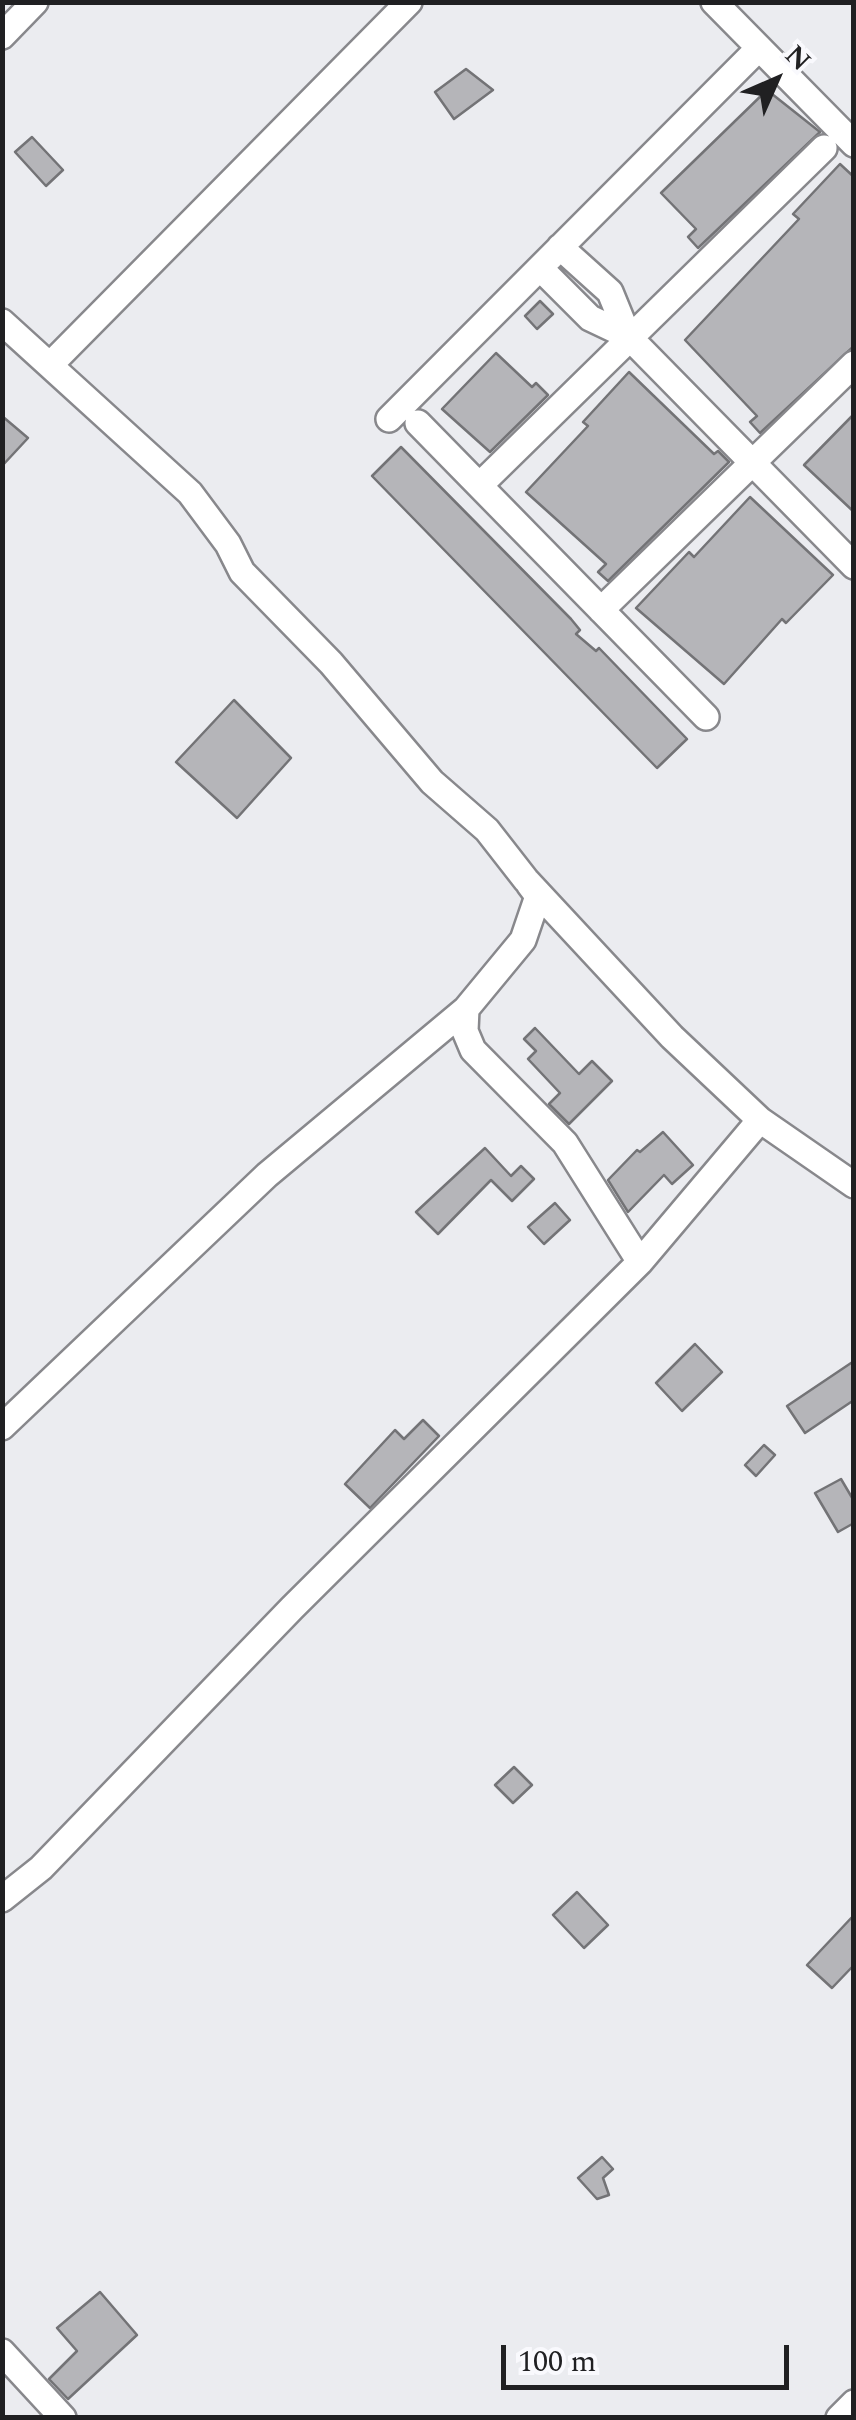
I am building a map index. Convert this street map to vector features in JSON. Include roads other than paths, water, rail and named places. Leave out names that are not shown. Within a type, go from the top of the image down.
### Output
[{"type":"street","points":[[2,36],[35,2]]},
{"type":"street","points":[[51,364],[409,2]]},
{"type":"street","points":[[714,2],[854,144]]},
{"type":"street","points":[[389,419],[759,48]]},
{"type":"street","points":[[480,486],[628,336],[824,148]]},
{"type":"street","points":[[560,247],[610,292],[628,336]]},
{"type":"street","points":[[540,268],[590,318],[628,336],[854,566]]},
{"type":"street","points":[[2,322],[190,493],[242,572],[331,664],[432,782],[487,830],[538,896],[523,940],[466,1008],[267,1175],[2,1427]]},
{"type":"street","points":[[602,610],[854,364]]},
{"type":"street","points":[[418,424],[706,717]]},
{"type":"street","points":[[526,880],[672,1038],[760,1120],[854,1185]]},
{"type":"street","points":[[466,1008],[465,1031],[473,1050],[565,1143],[640,1262]]},
{"type":"street","points":[[2,1899],[41,1868],[292,1608],[640,1262],[760,1120]]},
{"type":"street","points":[[2,2352],[63,2418]]},
{"type":"street","points":[[839,2418],[854,2403]]}]
